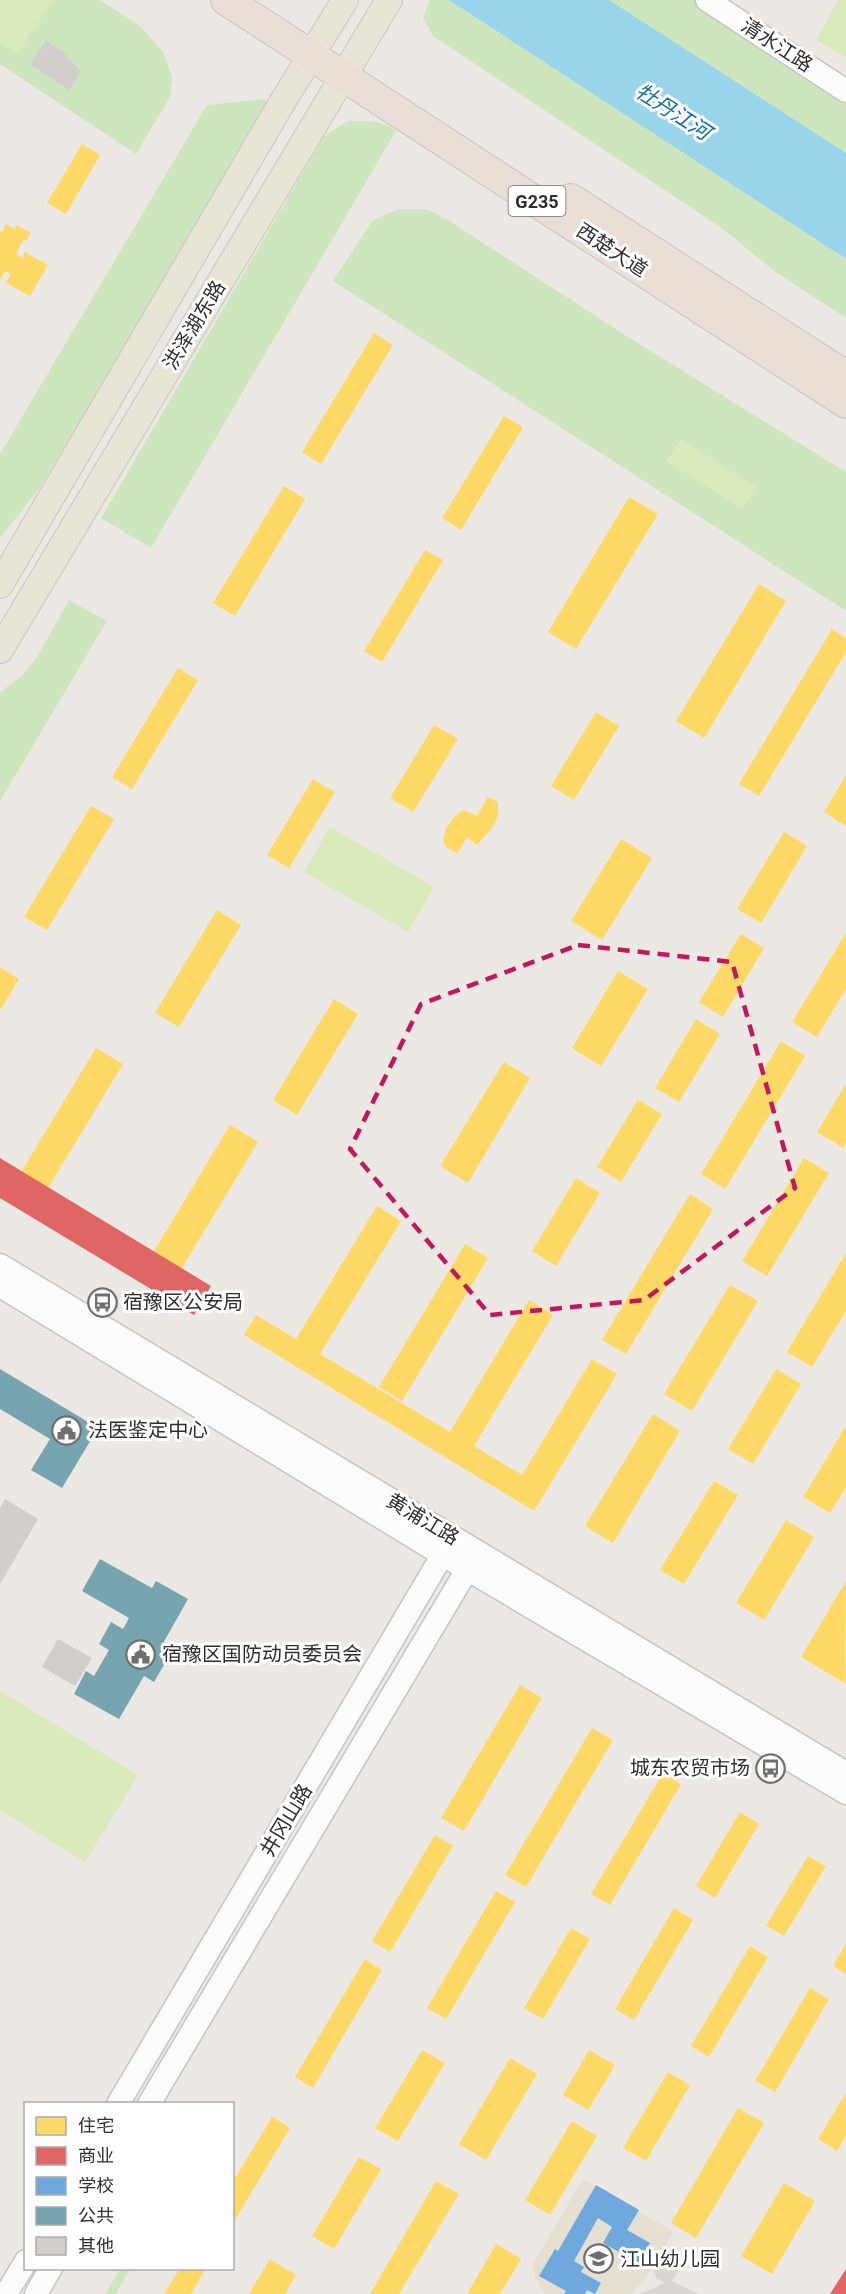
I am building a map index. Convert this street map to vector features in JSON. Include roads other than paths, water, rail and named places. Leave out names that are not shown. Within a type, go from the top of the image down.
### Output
[{"type":"highway","name":"西楚大道","points":[[226,0],[317,46],[846,376]]},
{"type":"highway","name":"西楚大道","points":[[264,0],[317,46]]},
{"type":"highway","name":"西楚大道","points":[[348,66],[846,403]]},
{"type":"main road","name":"洪泽湖东路","points":[[0,585],[345,0]]},
{"type":"main road","name":"洪泽湖东路","points":[[0,650],[389,0]]},
{"type":"street","name":"清水江路","points":[[707,0],[846,91]]},
{"type":"street","name":"黄浦江路","points":[[0,1265],[846,1793]]},
{"type":"street","name":"黄浦江路","points":[[0,1286],[448,1546]]},
{"type":"street","name":"井冈山路","points":[[119,2102],[448,1546]]},
{"type":"street","name":"黄浦江路","points":[[472,1561],[846,1773]]},
{"type":"street","name":"井冈山路","points":[[150,2102],[472,1561]]},
{"type":"street","points":[[6,2294],[24,2264]]},
{"type":"street","points":[[36,2294],[50,2270]]},
{"type":"water","name":"牡丹江河","points":[[449,0],[609,0],[846,153],[846,259]]},
{"type":"place","name":"宿豫区公安局","points":[[102,1302]]},
{"type":"place","name":"法医鉴定中心","points":[[67,1430]]},
{"type":"place","name":"宿豫区国防动员委员会","points":[[141,1654]]},
{"type":"place","name":"城东农贸市场","points":[[771,1768]]},
{"type":"place","name":"江山幼儿园","points":[[599,2259]]}]
